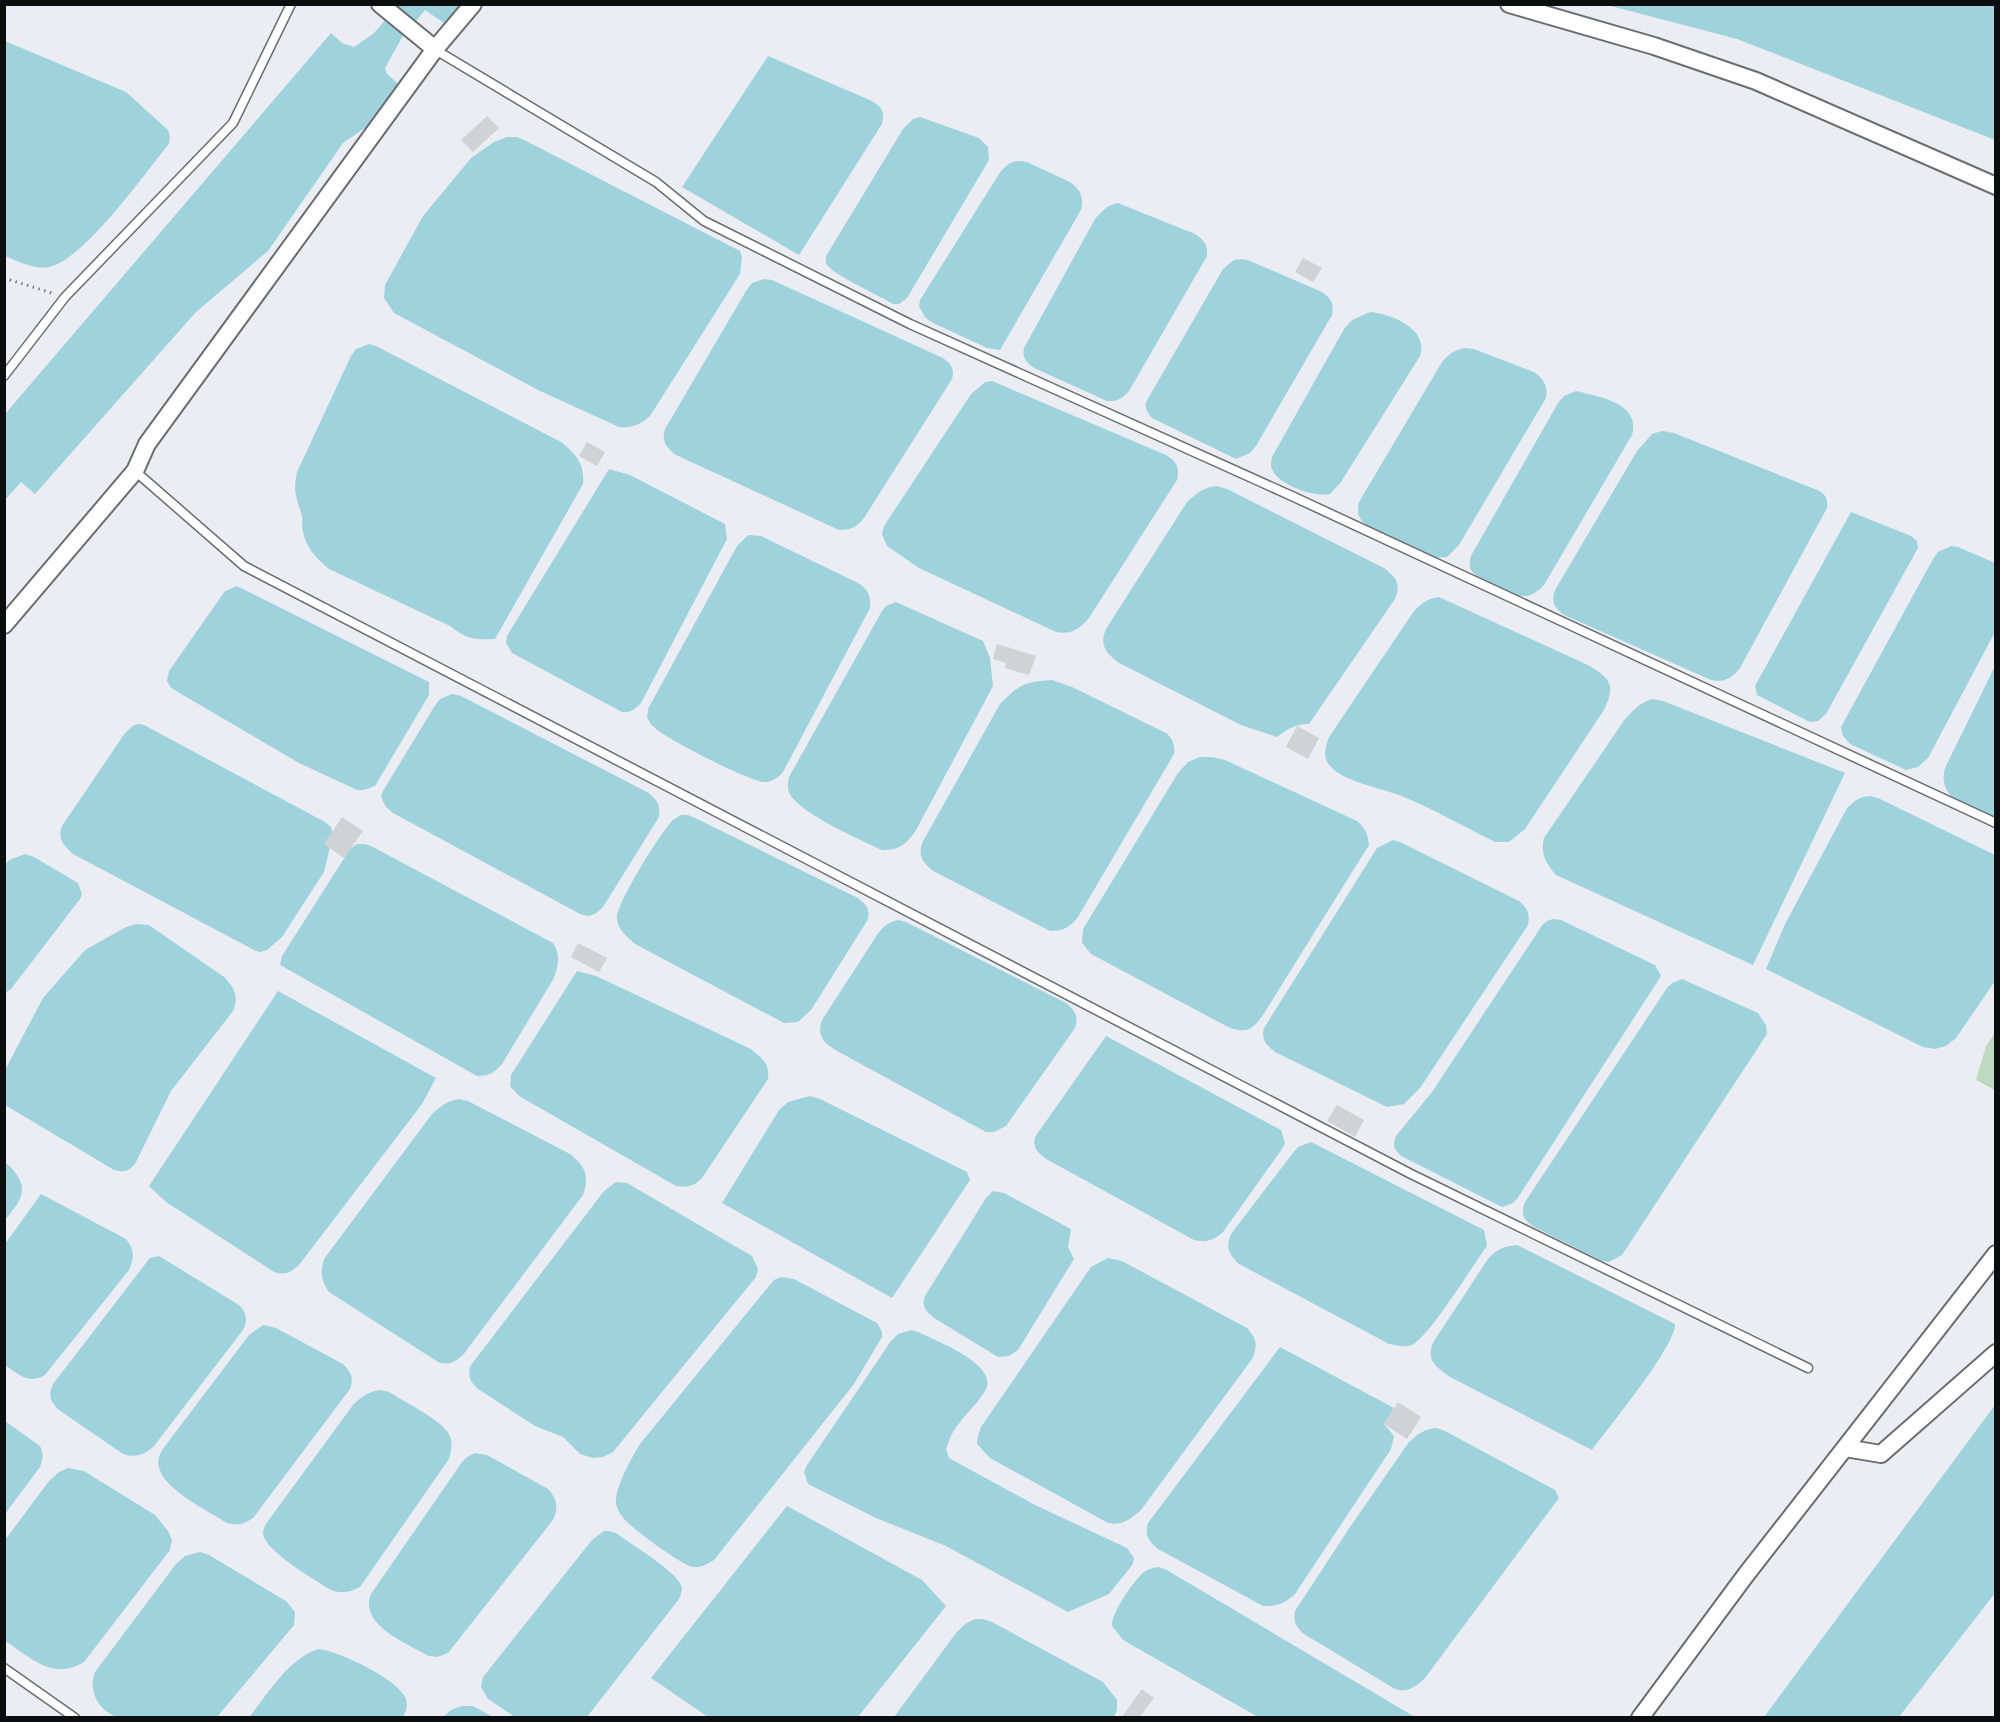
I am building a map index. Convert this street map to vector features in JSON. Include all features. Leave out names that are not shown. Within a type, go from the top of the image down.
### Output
[{"type":"street","points":[[380,4],[417,36]]},
{"type":"street","points":[[4,625],[135,471],[147,444],[435,49],[473,4]]},
{"type":"street","points":[[1509,4],[1654,46],[1756,81],[1995,186]]},
{"type":"street","points":[[1640,1718],[1745,1576],[1995,1254]]},
{"type":"street","points":[[1845,1448],[1881,1454],[1995,1353]]},
{"type":"lane","points":[[4,376],[65,297],[233,123],[291,4]]},
{"type":"lane","points":[[417,36],[656,182],[704,221],[921,328],[1305,502],[1995,822]]},
{"type":"lane","points":[[135,471],[244,567],[1411,1174],[1808,1368]]},
{"type":"lane","points":[[4,1668],[75,1718]]},
{"type":"path","points":[[4,278],[65,297]]},
{"type":"green space","points":[[1995,1033],[1995,1090],[1976,1080],[1986,1046]]},
{"type":"water","points":[[398,5],[470,5],[451,28],[425,10],[401,39],[385,68],[387,74],[404,89],[375,121],[343,143],[268,251],[196,312],[35,494],[21,482],[5,500],[5,414],[331,33],[342,43],[354,47],[374,33]]},
{"type":"water","points":[[1607,5],[1995,5],[1995,140],[1737,39]]},
{"type":"water","points":[[5,41],[126,92],[168,130],[170,137],[169,144],[130,194],[96,232],[63,261],[44,268],[5,256]]},
{"type":"water","points":[[768,56],[872,101],[883,113],[882,124],[799,255],[682,187]]},
{"type":"water","points":[[920,117],[979,138],[988,147],[989,160],[907,298],[899,304],[893,304],[831,269],[826,264],[826,256],[903,129],[913,119]]},
{"type":"water","points":[[507,137],[517,137],[528,142],[740,251],[742,257],[740,274],[650,416],[639,424],[619,427],[540,391],[394,313],[384,298],[385,285],[423,216],[471,158],[494,142]]},
{"type":"water","points":[[1012,162],[1027,162],[1070,182],[1081,194],[1082,206],[1000,350],[987,348],[931,322],[919,306],[920,300],[999,174]]},
{"type":"water","points":[[1118,203],[1195,234],[1205,243],[1207,256],[1129,391],[1120,399],[1107,401],[1034,368],[1025,360],[1024,348],[1095,219],[1102,211]]},
{"type":"water","points":[[1241,259],[1322,292],[1330,299],[1333,308],[1332,315],[1256,446],[1250,453],[1236,459],[1152,418],[1147,410],[1146,402],[1223,269],[1234,260]]},
{"type":"water","points":[[764,279],[772,280],[943,358],[953,370],[952,379],[864,518],[850,529],[839,530],[676,455],[664,441],[665,429],[746,291],[752,283]]},
{"type":"water","points":[[1370,312],[1398,320],[1414,331],[1421,346],[1420,356],[1341,482],[1330,494],[1316,494],[1298,489],[1277,476],[1271,468],[1272,457],[1344,329],[1352,320]]},
{"type":"water","points":[[369,344],[561,442],[575,455],[581,465],[583,484],[495,639],[476,639],[461,634],[450,626],[329,569],[315,555],[305,540],[296,493],[297,472],[351,356],[356,349]]},
{"type":"water","points":[[1465,348],[1474,349],[1534,372],[1544,383],[1546,398],[1459,545],[1447,557],[1436,558],[1368,527],[1359,516],[1358,506],[1442,362],[1452,353]]},
{"type":"water","points":[[992,381],[1166,455],[1175,462],[1177,468],[1177,480],[1089,618],[1070,632],[1056,632],[919,568],[887,546],[882,534],[884,526],[971,394],[985,382]]},
{"type":"water","points":[[1576,391],[1607,399],[1625,409],[1633,424],[1632,435],[1544,585],[1530,595],[1511,594],[1486,582],[1473,572],[1470,568],[1471,557],[1558,403],[1564,396]]},
{"type":"water","points":[[1662,431],[1674,433],[1817,490],[1827,499],[1827,508],[1740,668],[1724,680],[1711,680],[1564,615],[1553,601],[1555,590],[1637,451],[1652,434]]},
{"type":"water","points":[[609,469],[630,475],[725,524],[727,539],[641,703],[633,710],[625,712],[512,653],[506,643],[507,636]]},
{"type":"water","points":[[1217,486],[1384,568],[1395,578],[1398,585],[1395,599],[1309,724],[1292,728],[1277,737],[1241,725],[1119,663],[1107,652],[1103,640],[1106,629],[1187,502],[1201,491]]},
{"type":"water","points":[[1851,512],[1911,536],[1917,541],[1918,548],[1826,714],[1818,721],[1810,722],[1757,695],[1755,686]]},
{"type":"water","points":[[748,535],[761,536],[858,583],[866,590],[870,600],[870,608],[783,772],[774,780],[766,782],[740,774],[690,750],[655,728],[647,717],[648,709],[737,546]]},
{"type":"water","points":[[1951,546],[1995,563],[1995,632],[1928,758],[1918,767],[1906,770],[1850,744],[1843,736],[1841,727],[1933,559],[1938,552]]},
{"type":"water","points":[[237,586],[429,682],[429,695],[375,786],[357,790],[299,763],[171,688],[167,681],[169,671],[225,591]]},
{"type":"water","points":[[1439,597],[1588,665],[1602,674],[1609,683],[1610,694],[1604,710],[1525,829],[1509,842],[1495,842],[1411,800],[1345,777],[1331,767],[1326,760],[1329,737],[1414,611],[1425,601]]},
{"type":"water","points":[[896,602],[983,641],[990,658],[993,686],[915,832],[901,846],[882,850],[816,817],[794,800],[789,792],[788,784],[789,777],[882,611],[886,606]]},
{"type":"water","points":[[1995,666],[1995,821],[1958,802],[1946,788],[1944,779],[1945,768]]},
{"type":"water","points":[[1052,680],[1072,687],[1166,733],[1174,745],[1174,754],[1078,917],[1066,928],[1050,931],[933,871],[924,862],[921,852],[922,843],[1000,704],[1023,685]]},
{"type":"water","points":[[452,694],[461,696],[647,792],[656,800],[659,805],[659,817],[603,907],[595,914],[588,916],[580,914],[393,813],[386,807],[381,797],[383,791],[434,707],[440,699]]},
{"type":"water","points":[[1653,699],[1845,773],[1753,965],[1556,875],[1545,858],[1544,838],[1625,719],[1641,704]]},
{"type":"water","points":[[139,724],[331,827],[333,835],[324,872],[282,937],[267,950],[260,952],[254,950],[73,854],[62,842],[60,835],[62,826],[125,733],[134,725]]},
{"type":"water","points":[[1200,757],[1225,760],[1357,821],[1366,832],[1369,841],[1369,845],[1263,1015],[1256,1024],[1245,1030],[1228,1027],[1091,954],[1082,943],[1083,929],[1178,773],[1188,762]]},
{"type":"water","points":[[1870,796],[1995,855],[1995,981],[1956,1038],[1946,1046],[1935,1049],[1923,1047],[1766,969],[1785,924],[1846,810],[1856,800]]},
{"type":"water","points":[[681,815],[695,818],[858,898],[867,908],[869,914],[867,921],[811,1010],[798,1022],[784,1023],[635,944],[626,936],[617,922],[619,910],[631,883],[667,827]]},
{"type":"water","points":[[1393,840],[1519,901],[1529,917],[1528,925],[1420,1088],[1404,1104],[1387,1107],[1275,1052],[1265,1042],[1263,1032],[1377,848]]},
{"type":"water","points":[[357,844],[371,846],[553,943],[556,947],[558,965],[554,978],[502,1064],[491,1073],[477,1076],[280,965],[282,956],[350,849]]},
{"type":"water","points":[[25,854],[78,883],[82,894],[11,989],[5,993],[5,865],[9,860]]},
{"type":"water","points":[[1554,919],[1561,920],[1655,965],[1661,976],[1517,1199],[1502,1207],[1403,1157],[1396,1150],[1394,1143],[1396,1136],[1432,1092],[1543,924]]},
{"type":"water","points":[[898,920],[1066,1003],[1075,1014],[1077,1020],[1075,1028],[1006,1126],[994,1132],[986,1132],[839,1052],[826,1043],[821,1035],[822,1020],[877,935],[886,925]]},
{"type":"water","points":[[136,924],[149,925],[224,977],[233,989],[236,1001],[233,1011],[171,1091],[136,1162],[129,1169],[121,1171],[114,1170],[5,1105],[5,1070],[43,998],[85,950],[126,927]]},
{"type":"water","points":[[577,971],[596,976],[751,1049],[762,1058],[766,1065],[768,1079],[702,1178],[693,1185],[676,1186],[519,1096],[510,1086],[511,1075]]},
{"type":"water","points":[[1682,979],[1758,1013],[1766,1025],[1767,1034],[1622,1255],[1609,1262],[1602,1261],[1534,1227],[1524,1216],[1525,1202],[1667,988]]},
{"type":"water","points":[[278,991],[436,1078],[422,1104],[299,1265],[281,1274],[274,1272],[166,1202],[149,1186]]},
{"type":"water","points":[[1106,1036],[1281,1130],[1285,1143],[1282,1149],[1223,1232],[1213,1239],[1194,1240],[1048,1160],[1035,1148],[1035,1137]]},
{"type":"water","points":[[810,1096],[967,1172],[970,1180],[892,1298],[722,1203],[779,1110],[788,1102]]},
{"type":"water","points":[[459,1099],[468,1101],[570,1154],[583,1167],[586,1182],[583,1195],[463,1355],[445,1364],[438,1362],[329,1292],[322,1272],[324,1259],[432,1114],[444,1104]]},
{"type":"water","points":[[1311,1142],[1484,1230],[1487,1246],[1440,1315],[1412,1345],[1389,1344],[1239,1264],[1230,1254],[1228,1243],[1231,1234],[1298,1147]]},
{"type":"water","points":[[5,1163],[17,1175],[22,1189],[19,1200],[5,1220]]},
{"type":"water","points":[[616,1182],[627,1183],[752,1256],[758,1269],[756,1277],[613,1452],[603,1457],[593,1458],[580,1454],[563,1437],[535,1426],[478,1389],[471,1381],[469,1372],[471,1365],[604,1191]]},
{"type":"water","points":[[993,1191],[1004,1193],[1071,1229],[1068,1247],[1074,1259],[1018,1350],[1009,1356],[998,1357],[934,1318],[924,1306],[925,1296],[986,1198]]},
{"type":"water","points":[[41,1194],[126,1239],[131,1247],[133,1258],[129,1270],[45,1375],[29,1379],[5,1365],[5,1244]]},
{"type":"water","points":[[1517,1245],[1675,1324],[1665,1350],[1592,1450],[1450,1377],[1436,1366],[1431,1358],[1434,1341],[1488,1259],[1501,1249]]},
{"type":"water","points":[[159,1256],[239,1305],[244,1311],[246,1323],[154,1446],[147,1452],[132,1456],[123,1454],[59,1410],[50,1395],[53,1384],[146,1263],[150,1258]]},
{"type":"water","points":[[1108,1258],[1122,1261],[1247,1328],[1255,1339],[1256,1346],[1252,1359],[1141,1510],[1118,1524],[1108,1523],[990,1458],[977,1444],[981,1427],[1091,1267]]},
{"type":"water","points":[[781,1277],[794,1279],[877,1323],[882,1337],[854,1384],[714,1560],[693,1567],[660,1548],[626,1521],[620,1514],[616,1503],[618,1489],[640,1444],[768,1287],[774,1280]]},
{"type":"water","points":[[263,1325],[276,1328],[343,1364],[351,1375],[352,1382],[350,1389],[253,1518],[241,1524],[231,1524],[178,1492],[163,1476],[158,1463],[162,1450],[249,1335]]},
{"type":"water","points":[[911,1330],[938,1341],[976,1363],[984,1372],[987,1381],[985,1391],[952,1434],[946,1449],[949,1458],[1035,1505],[1127,1548],[1134,1558],[1133,1564],[1109,1594],[1068,1612],[946,1546],[876,1518],[808,1484],[804,1472],[807,1465],[891,1341],[898,1334]]},
{"type":"water","points":[[1280,1347],[1394,1408],[1384,1424],[1394,1436],[1391,1449],[1295,1594],[1280,1604],[1263,1606],[1158,1549],[1150,1540],[1147,1531],[1148,1523]]},
{"type":"water","points":[[380,1390],[389,1392],[440,1424],[450,1436],[452,1445],[449,1459],[360,1587],[348,1592],[337,1592],[281,1557],[266,1541],[263,1530],[353,1405],[365,1395]]},
{"type":"water","points":[[1995,1405],[1995,1593],[1899,1717],[1764,1717]]},
{"type":"water","points":[[5,1421],[40,1446],[43,1456],[40,1467],[5,1514]]},
{"type":"water","points":[[1436,1428],[1555,1490],[1559,1498],[1425,1678],[1411,1688],[1400,1690],[1304,1634],[1294,1618],[1295,1611],[1409,1442],[1421,1432]]},
{"type":"water","points":[[475,1453],[487,1455],[548,1489],[555,1500],[556,1512],[553,1520],[448,1653],[437,1657],[429,1656],[398,1639],[378,1624],[369,1605],[371,1594],[462,1462]]},
{"type":"water","points":[[68,1468],[84,1471],[155,1515],[172,1540],[170,1550],[84,1662],[62,1669],[43,1665],[5,1641],[5,1540],[49,1481]]},
{"type":"water","points":[[787,1506],[922,1580],[946,1606],[858,1717],[708,1717],[651,1678]]},
{"type":"water","points":[[604,1531],[616,1533],[671,1572],[681,1585],[679,1599],[587,1717],[515,1717],[488,1699],[481,1687],[483,1677],[592,1540]]},
{"type":"water","points":[[200,1552],[209,1555],[286,1601],[295,1612],[294,1625],[217,1717],[124,1718],[109,1714],[99,1704],[94,1692],[95,1672],[176,1564],[185,1556]]},
{"type":"water","points":[[1158,1567],[1165,1569],[1415,1717],[1258,1717],[1123,1640],[1112,1626],[1115,1614],[1129,1589],[1140,1576],[1147,1570]]},
{"type":"water","points":[[975,1619],[992,1622],[1103,1682],[1117,1700],[1114,1717],[894,1717],[956,1633],[965,1624]]},
{"type":"water","points":[[318,1649],[353,1660],[392,1683],[406,1699],[407,1704],[403,1717],[249,1717],[288,1669],[307,1654]]},
{"type":"water","points":[[462,1706],[473,1706],[493,1717],[443,1717],[451,1710]]},
{"type":"building","points":[[487,116],[499,128],[473,152],[461,140]]},
{"type":"building","points":[[1303,258],[1322,268],[1313,282],[1295,272]]},
{"type":"building","points":[[587,442],[605,452],[597,466],[579,456]]},
{"type":"building","points":[[997,644],[1036,656],[1029,675],[1005,668],[1006,663],[993,659]]},
{"type":"building","points":[[1297,726],[1319,738],[1308,759],[1286,747]]},
{"type":"building","points":[[342,817],[363,831],[344,858],[324,844]]},
{"type":"building","points":[[578,943],[607,958],[599,972],[571,957]]},
{"type":"building","points":[[1337,1105],[1364,1120],[1355,1137],[1327,1121]]},
{"type":"building","points":[[1398,1402],[1421,1417],[1407,1439],[1384,1424]]},
{"type":"building","points":[[1142,1689],[1154,1698],[1139,1718],[1121,1718]]}]
